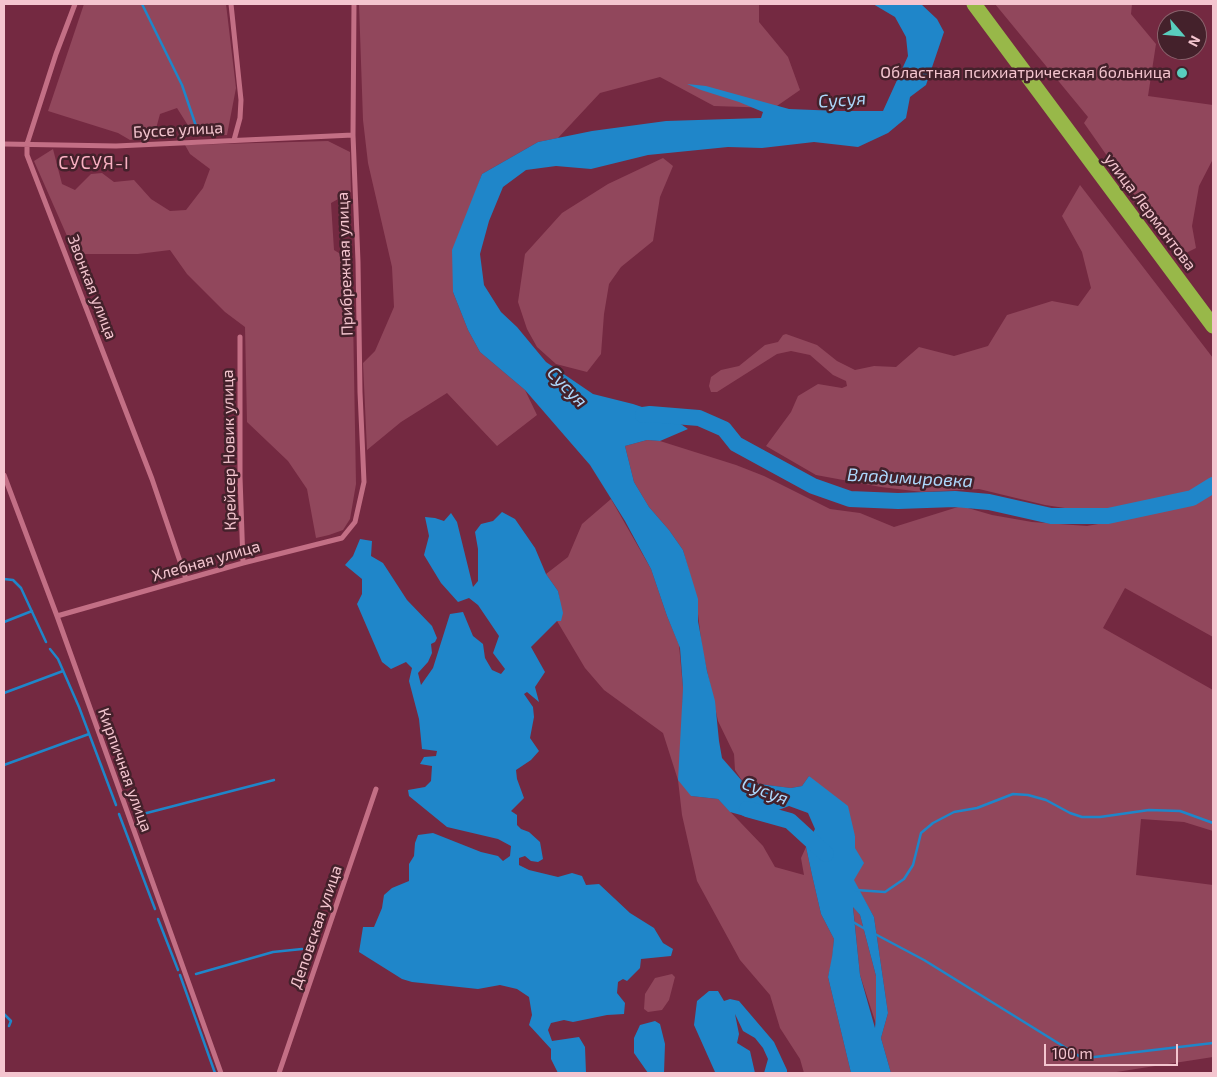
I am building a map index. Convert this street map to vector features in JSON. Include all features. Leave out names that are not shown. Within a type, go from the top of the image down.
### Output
[{"type":"highway","name":"улица Лермонтова","points":[[974,4],[1213,326]]},
{"type":"street","points":[[27,144],[56,54],[75,4]]},
{"type":"street","points":[[231,4],[241,100],[240,118],[234,140]]},
{"type":"street","name":"Прибрежная улица","points":[[354,4],[353,135],[364,482],[355,522]]},
{"type":"street","name":"Буссе улица","points":[[4,144],[116,146],[353,135]]},
{"type":"street","name":"Звонкая улица","points":[[27,144],[27,155],[50,210],[152,479],[186,578]]},
{"type":"street","name":"Крейсер Новик улица","points":[[240,337],[240,477],[243,563]]},
{"type":"street","name":"Кирпичная улица","points":[[4,475],[58,616],[221,1073]]},
{"type":"street","name":"Хлебная улица","points":[[58,616],[186,578],[342,538],[355,522]]},
{"type":"street","name":"Деповская улица","points":[[279,1073],[376,789]]},
{"type":"shaded area","points":[[84,4],[226,4],[236,88],[227,135],[194,135],[177,108],[160,114],[154,136],[130,140],[118,133],[48,111]]},
{"type":"shaded area","points":[[359,4],[759,4],[759,22],[788,57],[800,90],[774,108],[714,106],[660,77],[600,93],[558,138],[538,142],[482,174],[469,211],[453,292],[468,330],[480,352],[525,390],[537,415],[497,446],[447,393],[401,422],[367,450],[363,363],[375,351],[394,307],[392,267],[368,163],[363,120]]},
{"type":"shaded area","points":[[995,4],[1132,4],[1131,14],[1156,44],[1148,96],[1213,105],[1213,159],[1199,186],[1192,226],[1196,248],[1178,257],[1084,123],[1088,117]]},
{"type":"shaded area","points":[[328,141],[350,152],[351,192],[331,203],[334,250],[352,261],[356,484],[350,519],[343,530],[316,538],[307,489],[288,461],[247,422],[245,327],[225,312],[187,274],[170,250],[138,254],[75,254],[34,161],[53,149],[62,184],[75,190],[91,174],[102,173],[114,182],[134,180],[151,199],[170,211],[186,210],[203,188],[210,169],[190,154],[185,145]]},
{"type":"shaded area","points":[[663,158],[673,166],[660,197],[653,241],[621,267],[609,284],[604,314],[601,354],[587,372],[556,364],[537,347],[527,329],[518,302],[525,254],[562,213],[608,184]]},
{"type":"shaded area","points":[[1080,185],[1213,358],[1213,637],[1125,588],[1103,628],[1213,690],[1213,831],[1184,822],[1141,819],[1136,875],[1213,885],[1213,1057],[1110,1073],[891,1073],[881,1038],[888,1013],[874,917],[853,880],[855,836],[809,776],[802,786],[791,788],[743,782],[735,770],[734,754],[718,721],[702,648],[696,597],[683,550],[649,507],[634,482],[625,446],[647,440],[660,441],[764,476],[830,509],[860,513],[894,527],[961,506],[992,515],[1032,522],[1087,526],[1131,518],[1045,505],[979,489],[922,492],[881,487],[816,475],[766,446],[791,412],[798,396],[818,384],[842,388],[847,386],[846,381],[833,375],[810,355],[791,351],[777,354],[717,392],[711,392],[709,386],[711,377],[721,370],[739,366],[765,345],[778,342],[786,334],[817,345],[837,361],[855,370],[874,366],[896,367],[919,347],[954,356],[988,346],[1007,315],[1052,301],[1078,306],[1091,288],[1082,252],[1062,216]]},
{"type":"shaded area","points":[[611,499],[651,569],[679,645],[683,688],[682,731],[691,796],[718,799],[763,846],[775,867],[804,875],[801,858],[806,847],[821,914],[834,939],[828,977],[851,1073],[804,1073],[800,1059],[780,1028],[770,995],[740,960],[697,881],[682,815],[678,780],[663,733],[604,690],[585,668],[557,621],[560,602],[558,591],[546,574],[568,557],[582,524]]},
{"type":"shaded area","points":[[853,906],[860,915],[876,976],[876,1024],[860,975]]},
{"type":"shaded area","points":[[672,974],[675,977],[669,1000],[662,1010],[648,1012],[644,1009],[645,994],[655,978]]},
{"type":"water","points":[[873,4],[921,4],[937,19],[944,32],[926,85],[910,97],[906,118],[888,133],[858,147],[814,142],[762,148],[728,147],[648,155],[591,169],[556,166],[526,170],[503,187],[489,221],[480,254],[484,285],[501,312],[517,327],[546,362],[593,394],[633,404],[669,416],[688,429],[660,441],[647,440],[625,446],[634,482],[649,507],[683,550],[698,599],[698,621],[707,671],[715,701],[722,758],[743,782],[791,788],[802,786],[809,776],[848,806],[855,836],[855,848],[864,863],[854,880],[874,917],[888,1013],[881,1038],[891,1073],[851,1073],[828,977],[834,939],[821,914],[806,847],[815,829],[808,813],[789,806],[755,819],[730,812],[718,799],[691,796],[678,780],[683,688],[680,648],[651,569],[625,521],[590,465],[525,390],[480,352],[468,330],[453,292],[452,250],[482,174],[538,142],[592,131],[666,121],[761,118],[763,112],[687,84],[706,86],[789,109],[883,111],[908,56],[906,37],[895,17]],"holes":[[[853,907],[860,915],[876,976],[875,1028],[860,975]]]},
{"type":"water","points":[[502,512],[515,519],[535,548],[546,574],[558,591],[563,613],[561,621],[557,621],[531,647],[545,672],[535,687],[539,702],[527,692],[524,694],[533,707],[534,717],[530,738],[539,751],[531,760],[516,770],[517,779],[524,798],[511,811],[517,815],[517,825],[529,832],[540,842],[543,859],[538,862],[531,861],[525,856],[519,858],[519,865],[529,870],[558,877],[572,873],[582,876],[586,885],[599,884],[630,913],[654,928],[663,943],[673,949],[671,956],[641,959],[640,968],[627,981],[623,979],[618,982],[617,993],[625,1003],[624,1014],[607,1015],[573,1022],[564,1020],[551,1023],[548,1030],[552,1041],[579,1037],[585,1047],[586,1073],[558,1073],[551,1059],[551,1049],[529,1025],[532,1015],[529,997],[517,989],[500,985],[478,989],[412,982],[402,979],[359,952],[363,927],[374,927],[382,908],[384,895],[392,888],[409,881],[409,864],[414,856],[418,835],[433,833],[481,852],[498,856],[503,861],[510,856],[511,846],[498,839],[447,827],[409,796],[408,790],[425,787],[431,781],[432,766],[420,764],[424,757],[436,756],[437,751],[422,749],[419,719],[409,681],[412,668],[406,662],[391,669],[382,662],[357,604],[362,594],[362,579],[345,565],[353,556],[360,539],[372,541],[371,556],[383,563],[407,600],[432,626],[437,638],[431,644],[432,653],[428,662],[418,673],[421,685],[433,668],[450,614],[463,612],[473,636],[483,644],[485,658],[492,670],[501,674],[505,669],[493,653],[499,636],[478,605],[469,598],[458,602],[441,583],[424,555],[429,536],[425,517],[444,521],[451,513],[457,522],[473,587],[478,581],[478,549],[475,532],[481,524],[493,521]]},
{"type":"water","points":[[709,991],[718,991],[724,1001],[730,999],[739,1001],[774,1042],[787,1073],[764,1073],[768,1059],[763,1048],[755,1038],[743,1031],[735,1014],[739,1034],[737,1043],[750,1051],[755,1073],[715,1072],[694,1025],[697,1001]]},
{"type":"water","points":[[655,1021],[660,1024],[665,1044],[664,1073],[648,1073],[634,1053],[634,1038],[640,1025]]},
{"type":"waterway","points":[[142,4],[182,85],[196,126]]},
{"type":"waterway","name":"Владимировка","points":[[643,415],[699,418],[724,429],[736,444],[813,486],[850,499],[898,501],[955,499],[989,502],[1051,516],[1108,516],[1192,498],[1213,485]]},
{"type":"waterway","points":[[4,579],[13,580],[21,588],[46,642]]},
{"type":"waterway","points":[[4,622],[32,611]]},
{"type":"waterway","points":[[50,649],[58,659],[79,707],[116,805]]},
{"type":"waterway","points":[[4,693],[63,671]]},
{"type":"waterway","points":[[4,765],[89,734]]},
{"type":"waterway","points":[[139,815],[274,780]]},
{"type":"waterway","points":[[856,890],[885,892],[904,879],[913,865],[921,833],[933,823],[954,812],[977,808],[1013,794],[1028,795],[1046,800],[1070,813],[1082,817],[1100,817],[1149,810],[1180,811],[1213,823]]},
{"type":"waterway","name":"Сусуя","points":[[747,809],[790,821],[826,854]]},
{"type":"waterway","points":[[119,814],[155,909]]},
{"type":"waterway","points":[[158,919],[178,970]]},
{"type":"waterway","points":[[853,922],[865,929]]},
{"type":"waterway","points":[[875,934],[924,960],[1079,1056],[1086,1058],[1213,1043]]},
{"type":"waterway","points":[[196,974],[273,952],[302,949]]},
{"type":"waterway","points":[[180,975],[215,1073]]},
{"type":"waterway","points":[[4,1014],[11,1021],[9,1026]]},
{"type":"place","name":"Областная психиатрическая больница","points":[[1182,73]]},
{"type":"district","name":"СУСУЯ-I","points":[[94,163]]}]
